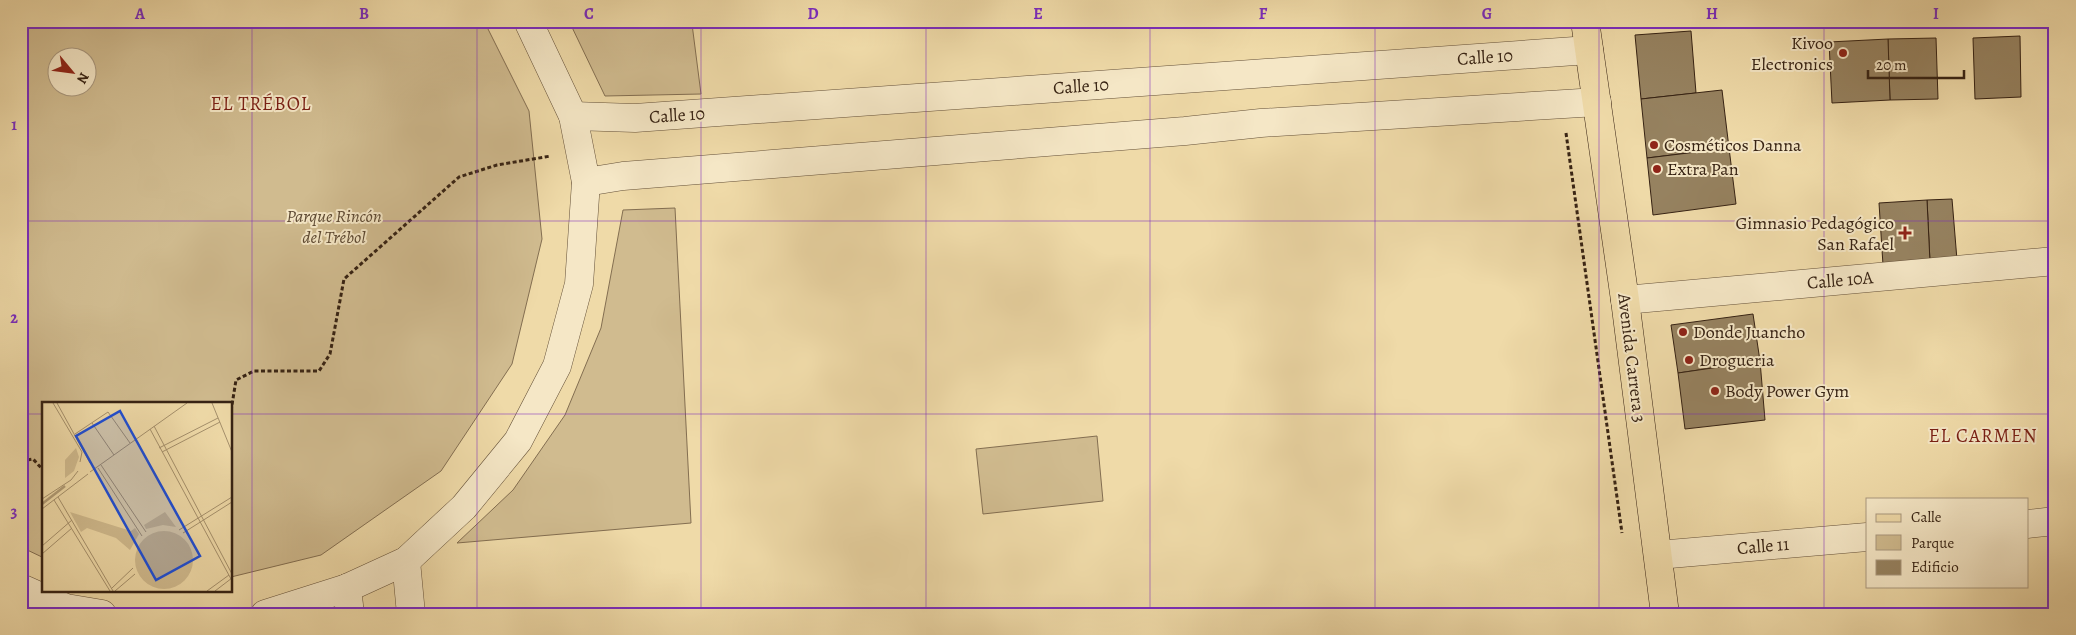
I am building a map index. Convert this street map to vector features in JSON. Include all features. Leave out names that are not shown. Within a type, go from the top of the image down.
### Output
[{"type":"main road","name":"Avenida Carrera 3","points":[[1586,29],[1625,300],[1665,614]]},
{"type":"street","points":[[265,614],[348,601],[406,560],[464,507],[518,440],[557,366],[579,284],[586,182],[573,116],[528,21]]},
{"type":"street","name":"Calle 10","points":[[573,116],[635,118],[1586,29]]},
{"type":"street","points":[[586,182],[632,175],[1165,133],[1261,123],[1597,102]]},
{"type":"street","name":"Calle 10A","points":[[1625,300],[2055,261]]},
{"type":"street","points":[[2028,524],[2055,521]]},
{"type":"street","name":"Calle 11","points":[[1658,555],[1866,537]]},
{"type":"street","points":[[406,560],[411,614]]},
{"type":"street","points":[[21,588],[66,608],[102,614]]},
{"type":"path","points":[[1562,104],[1622,535]]},
{"type":"path","points":[[232,405],[236,380],[254,370],[319,371],[330,354],[344,279],[459,177],[497,165],[579,151]]},
{"type":"path","points":[[21,461],[33,459],[42,469]]},
{"type":"green space","name":"Parque Rincón del Trébol","points":[[21,21],[484,21],[529,111],[542,239],[512,364],[441,471],[321,555],[232,577],[232,402],[42,402],[42,557],[21,547]]},
{"type":"green space","points":[[569,21],[694,21],[692,24],[701,94],[605,96]]},
{"type":"green space","points":[[675,208],[691,523],[457,543],[513,490],[565,415],[601,328],[623,210]]},
{"type":"green space","points":[[1097,436],[1103,501],[983,514],[976,449]]},
{"type":"building","points":[[1691,31],[1696,93],[1641,99],[1635,35]]},
{"type":"building","points":[[2020,36],[2021,97],[1975,99],[1973,38]]},
{"type":"building","points":[[1936,38],[1938,99],[1890,100],[1888,39]]},
{"type":"building","points":[[1888,39],[1890,100],[1832,103],[1829,42]]},
{"type":"building","points":[[1722,90],[1729,148],[1647,158],[1641,99]]},
{"type":"building","points":[[1729,148],[1736,204],[1653,215],[1647,158]]},
{"type":"building","points":[[1952,199],[1957,260],[1930,262],[1927,200]]},
{"type":"building","name":"Gimnasio Pedagógico San Rafael","points":[[1927,200],[1930,262],[1883,265],[1879,203]]},
{"type":"building","points":[[1753,314],[1760,361],[1678,373],[1671,325]]},
{"type":"building","points":[[1760,361],[1765,420],[1685,429],[1678,373]]},
{"type":"place","name":"Kivoo Electronics","points":[[1843,53]]},
{"type":"place","name":"Cosméticos Danna","points":[[1654,145]]},
{"type":"place","name":"Extra Pan","points":[[1657,169]]},
{"type":"place","name":"Gimnasio Pedagógico San Rafael","points":[[1905,233]]},
{"type":"place","name":"Donde Juancho","points":[[1683,332]]},
{"type":"place","name":"Drogueria","points":[[1689,360]]},
{"type":"place","name":"Body Power Gym","points":[[1715,391]]},
{"type":"district","name":"EL TRÉBOL","points":[[261,104]]},
{"type":"district","name":"EL CARMEN","points":[[1983,436]]}]
